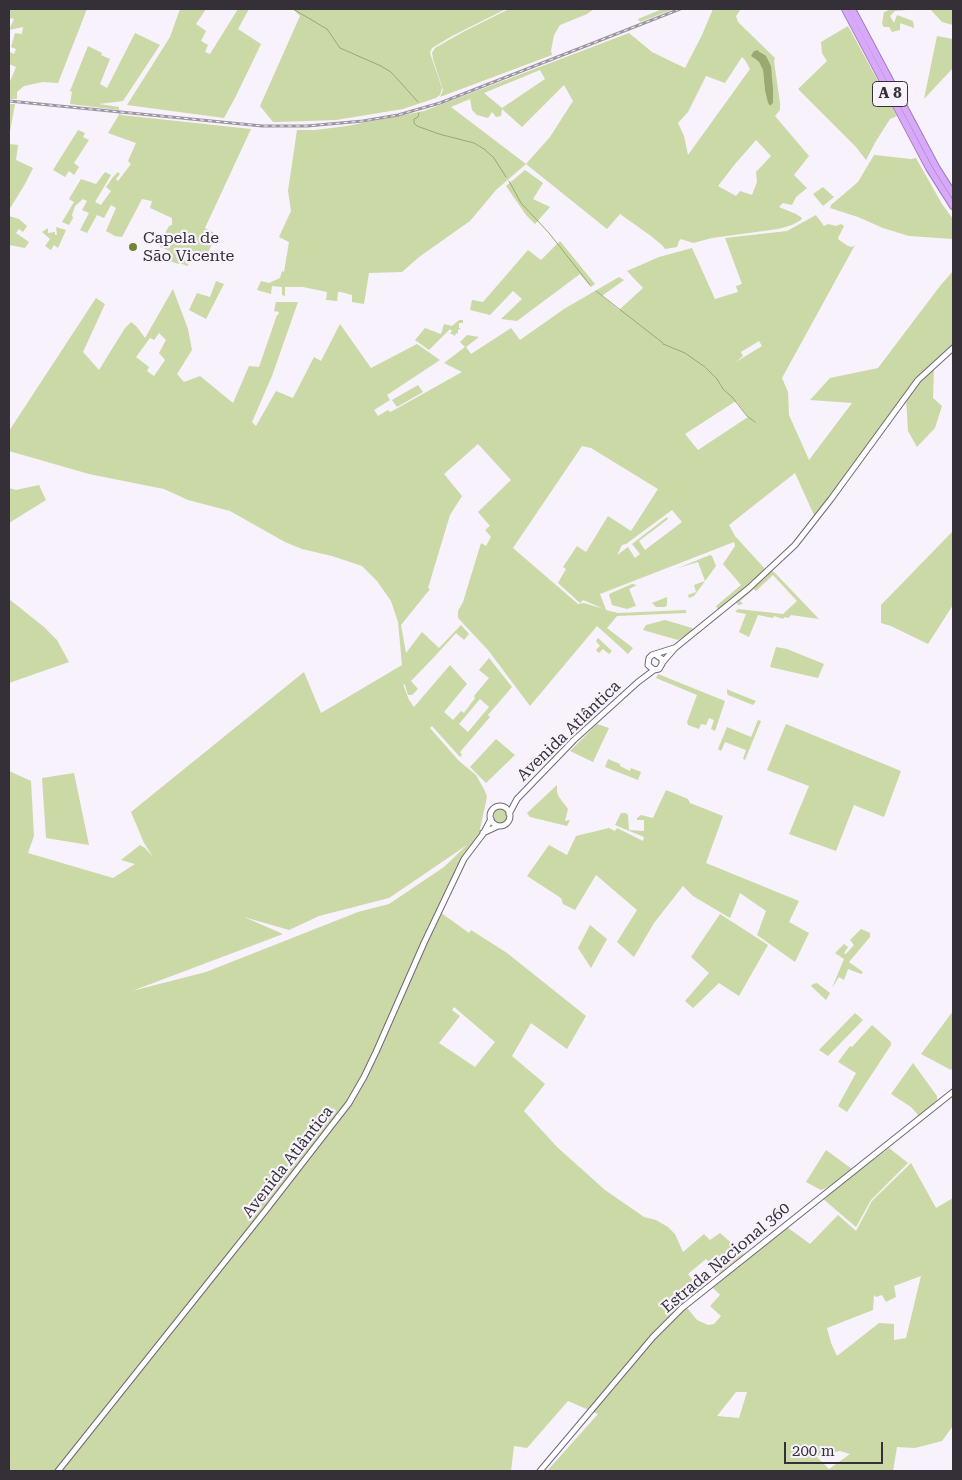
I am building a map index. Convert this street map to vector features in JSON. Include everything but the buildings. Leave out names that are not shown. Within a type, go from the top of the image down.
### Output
[{"type":"highway","name":"A 8","points":[[845,9],[929,168],[953,206]]},
{"type":"highway","name":"A 8","points":[[852,9],[936,167],[953,193]]},
{"type":"main road","points":[[638,682],[654,670],[661,668],[662,663],[675,648],[749,588],[795,545],[918,380],[953,348]]},
{"type":"main road","points":[[936,363],[953,352]]},
{"type":"main road","points":[[638,682],[648,665],[649,658],[675,648]]},
{"type":"main road","points":[[656,655],[660,657],[662,663]]},
{"type":"main road","points":[[648,665],[654,670]]},
{"type":"main road","name":"Avenida Atlântica","points":[[58,1471],[266,1210],[348,1103],[364,1077],[376,1052],[424,943],[464,859],[483,834],[494,809],[503,807],[517,799],[584,731],[638,682]]},
{"type":"main road","name":"Avenida Atlântica","points":[[483,834],[507,823],[509,814],[517,799]]},
{"type":"main road","points":[[503,807],[509,814]]},
{"type":"main road","points":[[491,819],[498,826]]},
{"type":"main road","name":"Estrada Nacional 360","points":[[540,1471],[654,1337],[682,1308],[953,1092]]},
{"type":"shaded area","points":[[9,9],[87,9],[58,83],[43,82],[24,86],[17,92],[17,99],[9,99],[9,84],[16,67],[9,64],[9,57],[10,52],[14,54],[16,49],[11,47],[15,33],[22,34],[23,27],[9,30],[14,19],[9,18]]},
{"type":"shaded area","points":[[180,9],[206,9],[196,24],[206,31],[201,41],[208,45],[205,52],[210,54],[238,9],[249,9],[238,29],[261,44],[224,118],[127,105],[170,37]]},
{"type":"shaded area","points":[[293,9],[506,9],[432,48],[430,53],[442,88],[440,95],[436,98],[403,109],[336,120],[273,122],[260,106],[300,16]]},
{"type":"shaded area","points":[[509,9],[594,9],[587,14],[560,25],[554,35],[552,55],[440,97],[443,90],[433,59],[432,53],[435,48]]},
{"type":"shaded area","points":[[662,9],[674,9],[640,22],[638,19]]},
{"type":"shaded area","points":[[713,9],[741,9],[736,16],[738,22],[775,58],[780,110],[775,116],[809,156],[794,175],[807,188],[796,197],[792,205],[783,203],[779,207],[796,214],[802,218],[801,220],[778,229],[712,238],[693,243],[681,239],[677,247],[665,249],[651,236],[620,214],[607,229],[526,164],[496,190],[470,221],[419,257],[402,272],[369,273],[364,304],[352,302],[352,295],[341,292],[338,292],[337,301],[326,300],[327,292],[303,287],[285,287],[285,296],[282,295],[282,287],[272,286],[271,294],[257,290],[261,281],[269,283],[280,278],[282,271],[284,272],[289,242],[279,237],[291,211],[288,191],[297,130],[347,126],[424,111],[629,33],[652,52],[685,68]],"holes":[[[755,50],[761,52],[772,75],[773,103],[770,106],[765,91],[763,70],[759,62],[753,58]],[[742,57],[750,69],[688,155],[684,136],[678,123],[688,112],[706,76],[725,83]],[[540,70],[545,79],[502,108],[484,93]],[[564,85],[573,101],[550,137],[526,164],[451,107],[470,99],[472,110],[477,115],[488,118],[492,112],[496,117],[501,116],[502,109],[522,127]],[[756,140],[771,156],[756,172],[757,182],[752,195],[740,191],[736,196],[718,186]]]},
{"type":"shaded area","points":[[892,9],[907,9],[895,11],[890,16],[894,23],[897,15],[913,21],[914,28],[900,23],[900,30],[892,32],[889,27],[884,27],[882,24],[884,12]]},
{"type":"shaded area","points":[[930,9],[953,9],[953,25],[942,22]]},
{"type":"shaded area","points":[[848,26],[897,116],[890,119],[866,160],[856,147],[798,89],[827,61],[822,53],[821,42]]},
{"type":"shaded area","points":[[135,33],[160,45],[123,101],[99,104],[119,107],[119,110],[70,104],[72,92],[70,91],[88,46],[110,59],[100,84],[107,88]]},
{"type":"shaded area","points":[[937,36],[953,39],[953,68],[924,99]]},
{"type":"shaded area","points":[[757,50],[766,56],[771,66],[773,103],[770,106],[765,91],[763,70],[759,62],[751,56]]},
{"type":"shaded area","points":[[9,104],[15,104],[9,137]]},
{"type":"shaded area","points":[[120,113],[121,115],[251,129],[205,228],[216,234],[205,260],[194,256],[195,252],[186,248],[181,259],[187,261],[186,263],[189,264],[187,266],[180,262],[179,264],[166,260],[170,251],[160,247],[162,242],[168,244],[170,238],[164,235],[169,226],[172,225],[172,218],[150,208],[152,201],[142,199],[122,237],[115,236],[106,231],[116,208],[111,205],[104,218],[97,215],[87,233],[80,230],[89,213],[82,210],[87,201],[83,199],[75,206],[73,218],[69,225],[62,222],[74,202],[69,199],[81,179],[96,184],[105,172],[111,175],[95,202],[101,205],[111,191],[106,187],[113,177],[118,172],[120,174],[116,179],[118,181],[131,164],[128,161],[136,143],[108,133]]},
{"type":"shaded area","points":[[78,130],[85,133],[83,137],[89,140],[74,163],[79,167],[74,175],[69,171],[65,177],[53,170]]},
{"type":"shaded area","points":[[9,144],[18,145],[16,160],[33,168],[9,210]]},
{"type":"shaded area","points":[[874,155],[916,158],[942,204],[953,219],[953,239],[909,236],[830,208],[831,205],[858,182]]},
{"type":"shaded area","points":[[525,170],[543,183],[533,199],[550,207],[535,224],[526,215],[506,186]]},
{"type":"shaded area","points":[[823,187],[834,197],[823,206],[813,194]]},
{"type":"shaded area","points":[[816,215],[824,226],[828,224],[836,226],[841,224],[844,226],[838,238],[839,240],[848,246],[852,247],[855,245],[782,378],[788,392],[789,415],[809,460],[852,403],[810,400],[830,378],[878,368],[953,271],[953,348],[934,368],[933,398],[942,406],[935,428],[917,447],[908,431],[906,397],[831,499],[771,570],[819,619],[791,615],[783,619],[774,616],[773,618],[758,615],[749,637],[739,632],[746,614],[735,612],[738,609],[783,614],[797,601],[773,575],[756,591],[754,589],[740,601],[743,604],[738,605],[735,600],[720,613],[716,606],[741,585],[723,564],[735,546],[734,542],[600,594],[606,610],[618,613],[686,610],[686,613],[617,616],[607,628],[633,648],[628,654],[597,626],[530,706],[488,650],[458,618],[458,611],[463,602],[481,543],[486,546],[491,537],[485,530],[490,526],[478,512],[511,480],[478,444],[444,474],[462,496],[450,515],[428,588],[430,589],[401,625],[406,653],[422,632],[439,648],[461,625],[469,634],[464,640],[456,633],[411,681],[418,689],[412,695],[408,695],[403,684],[409,700],[414,707],[450,665],[467,684],[444,712],[453,720],[461,711],[464,713],[475,698],[474,696],[489,678],[479,670],[489,658],[512,687],[488,715],[490,717],[460,752],[462,755],[460,757],[432,726],[430,728],[459,761],[476,775],[487,797],[480,829],[483,834],[471,849],[440,912],[469,933],[471,930],[507,953],[586,1016],[567,1049],[531,1023],[512,1056],[545,1084],[524,1111],[557,1147],[605,1190],[644,1217],[656,1220],[668,1227],[675,1234],[683,1252],[704,1234],[710,1240],[720,1233],[744,1254],[719,1274],[706,1259],[688,1274],[700,1290],[686,1301],[678,1297],[697,1320],[708,1325],[714,1324],[721,1316],[710,1306],[720,1295],[712,1287],[787,1227],[810,1244],[838,1215],[856,1231],[872,1201],[911,1163],[936,1208],[953,1198],[953,1426],[942,1441],[915,1448],[897,1447],[893,1471],[547,1471],[598,1414],[568,1401],[527,1448],[514,1446],[511,1471],[9,1471],[9,771],[31,781],[34,836],[28,853],[113,878],[135,864],[121,860],[140,845],[153,857],[144,843],[131,812],[304,672],[321,713],[402,665],[398,622],[391,601],[377,581],[362,566],[302,549],[285,542],[230,511],[188,500],[164,489],[89,474],[9,451],[9,431],[96,298],[105,304],[83,352],[99,370],[125,328],[131,322],[145,338],[173,289],[188,329],[192,350],[177,374],[184,382],[200,376],[233,403],[249,366],[259,367],[279,312],[274,311],[276,302],[298,302],[272,376],[252,422],[256,426],[276,391],[293,398],[314,357],[321,361],[340,324],[371,368],[417,344],[440,360],[387,395],[390,400],[374,410],[378,416],[388,410],[390,412],[396,409],[462,372],[444,363],[465,347],[460,342],[467,335],[479,337],[466,347],[471,354],[511,328],[520,340],[564,309],[619,277],[624,280],[602,296],[619,310],[643,288],[627,271],[659,257],[692,248],[715,299],[738,292],[736,286],[742,284],[725,238],[787,231]],"holes":[[[159,333],[166,340],[159,353],[165,360],[154,376],[147,371],[149,367],[136,357],[150,338],[154,340]],[[759,341],[762,346],[736,362],[743,356],[741,352]],[[736,401],[748,417],[698,450],[685,434]],[[582,446],[591,448],[658,489],[631,531],[608,516],[586,552],[577,546],[563,567],[566,569],[558,583],[580,603],[583,600],[604,609],[584,603],[578,604],[513,548]],[[795,473],[814,515],[793,542],[765,569],[735,536],[729,525]],[[672,510],[682,522],[645,550],[639,541],[668,519],[667,517],[632,544],[640,554],[635,558],[628,547],[617,555],[622,545]],[[480,699],[489,707],[468,732],[459,724]],[[467,845],[444,867],[389,904],[358,912],[206,972],[132,991],[283,934],[244,917],[289,930],[319,916],[389,898]],[[454,1007],[495,1042],[475,1067],[439,1043],[460,1016],[452,1010]],[[921,1276],[906,1338],[894,1340],[894,1324],[879,1323],[837,1356],[827,1328],[873,1310],[874,1295],[876,1297],[882,1295],[886,1302],[896,1297],[894,1286]],[[736,1392],[747,1392],[739,1418],[717,1416]],[[840,1451],[850,1454],[829,1469],[816,1456]]]},
{"type":"shaded area","points":[[9,216],[19,219],[27,226],[23,232],[19,229],[16,233],[29,242],[25,248],[9,245]]},
{"type":"shaded area","points":[[56,227],[66,230],[58,248],[54,245],[51,250],[45,246],[50,239],[42,232],[48,228],[48,233],[55,232],[55,235],[57,235]]},
{"type":"shaded area","points":[[560,241],[595,284],[591,287],[580,274],[517,321],[501,319],[522,299],[513,291],[490,315],[470,310],[472,300],[483,302],[528,250],[541,260]]},
{"type":"shaded area","points":[[216,281],[224,284],[206,319],[189,310],[197,293],[210,297]]},
{"type":"shaded area","points":[[459,320],[463,320],[463,323],[459,323],[459,328],[461,328],[458,330],[458,334],[456,333],[455,336],[450,334],[452,331],[450,329],[429,350],[415,340],[425,328],[441,334],[444,324],[452,326]]},
{"type":"shaded area","points":[[418,385],[423,392],[397,407],[392,400]]},
{"type":"shaded area","points":[[39,485],[46,500],[9,523],[9,488],[16,490]]},
{"type":"shaded area","points":[[953,531],[953,605],[928,644],[881,623],[881,605]]},
{"type":"shaded area","points":[[710,555],[716,566],[705,581],[698,562],[678,568]]},
{"type":"shaded area","points":[[705,581],[694,596],[689,598],[688,595],[696,592],[694,585]]},
{"type":"shaded area","points":[[632,584],[637,585],[629,589],[636,606],[627,609],[612,605],[609,594]]},
{"type":"shaded area","points":[[667,597],[667,605],[665,607],[656,607],[652,603]]},
{"type":"shaded area","points":[[9,599],[57,640],[69,662],[9,683]]},
{"type":"shaded area","points":[[665,620],[692,628],[693,631],[678,640],[643,630],[646,625]]},
{"type":"shaded area","points":[[598,638],[612,651],[609,654],[603,649],[599,653],[596,650],[600,646],[596,641]]},
{"type":"shaded area","points":[[776,647],[787,649],[824,664],[818,678],[770,667]]},
{"type":"shaded area","points":[[658,674],[725,701],[715,731],[711,729],[714,720],[709,718],[706,725],[701,724],[699,729],[688,725],[687,722],[697,695],[656,678]]},
{"type":"shaded area","points":[[727,689],[756,701],[753,705],[728,695]]},
{"type":"shaded area","points":[[758,720],[761,721],[745,760],[743,759],[746,750],[725,742],[721,751],[718,749],[727,727],[751,737]]},
{"type":"shaded area","points":[[597,724],[609,728],[593,762],[570,751]]},
{"type":"shaded area","points":[[786,724],[901,771],[884,817],[854,805],[836,851],[789,834],[809,786],[767,770]]},
{"type":"shaded area","points":[[496,739],[515,755],[486,783],[470,767]]},
{"type":"shaded area","points":[[608,759],[630,771],[631,768],[641,772],[638,780],[605,767]]},
{"type":"shaded area","points":[[74,773],[89,845],[46,838],[42,778]]},
{"type":"shaded area","points":[[557,785],[559,797],[568,809],[565,821],[570,820],[567,826],[530,817],[527,813]]},
{"type":"shaded area","points":[[666,790],[688,799],[690,803],[723,816],[706,863],[799,901],[789,922],[809,933],[795,962],[757,935],[766,911],[740,893],[730,918],[693,896],[683,886],[654,923],[634,957],[617,942],[637,910],[596,875],[575,910],[563,904],[561,898],[527,876],[549,845],[567,855],[576,836],[609,828],[615,831],[617,828],[643,841],[644,837],[615,825],[621,813],[626,813],[628,815],[629,830],[644,831],[644,820],[637,820],[637,818],[641,815],[653,818]]},
{"type":"shaded area","points":[[497,809],[503,809],[507,816],[503,823],[497,823],[493,819],[493,813]]},
{"type":"shaded area","points":[[720,914],[768,945],[739,996],[719,983],[693,1008],[685,1001],[709,973],[691,957]]},
{"type":"shaded area","points":[[590,925],[607,939],[591,968],[578,948]]},
{"type":"shaded area","points":[[861,929],[870,933],[870,937],[849,962],[863,972],[861,974],[848,969],[844,980],[839,977],[832,988],[844,959],[835,953],[844,944],[848,947],[844,953],[846,954],[854,945],[850,940]]},
{"type":"shaded area","points":[[817,983],[830,993],[826,1000],[811,986]]},
{"type":"shaded area","points":[[953,1011],[953,1067],[951,1070],[921,1054]]},
{"type":"shaded area","points":[[855,1013],[863,1020],[828,1056],[819,1050]]},
{"type":"shaded area","points":[[872,1025],[891,1042],[891,1045],[847,1112],[838,1106],[856,1073],[838,1062],[850,1046],[852,1047]]},
{"type":"shaded area","points":[[913,1063],[937,1096],[937,1100],[919,1116],[911,1107],[891,1094]]},
{"type":"shaded area","points":[[889,1148],[908,1163],[871,1200],[856,1227],[822,1198]]},
{"type":"shaded area","points":[[826,1150],[852,1169],[821,1190],[806,1182]]},
{"type":"waterway","points":[[293,9],[327,29],[340,48],[391,72],[418,102]]},
{"type":"waterway","points":[[419,113],[418,117],[414,119],[414,123],[417,126],[474,143],[494,158],[506,177]]},
{"type":"waterway","points":[[509,181],[521,203],[549,233],[590,285]]},
{"type":"waterway","points":[[596,291],[663,343]]},
{"type":"waterway","points":[[663,344],[685,353],[705,367]]},
{"type":"waterway","points":[[706,368],[747,416],[755,422]]},
{"type":"railway","points":[[9,101],[262,126],[307,126],[363,121],[398,115],[440,103],[680,9]]},
{"type":"place","name":"Capela de São Vicente","points":[[133,247]]}]
